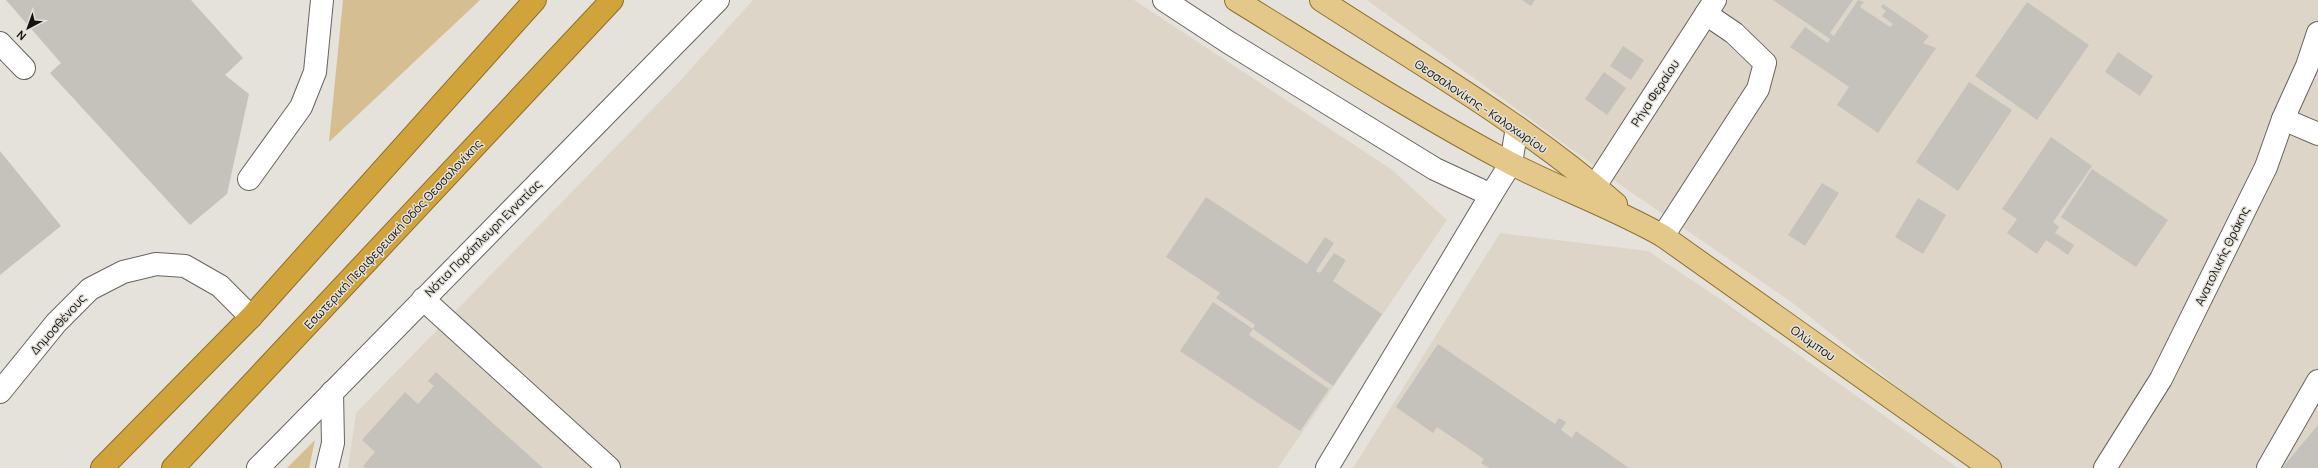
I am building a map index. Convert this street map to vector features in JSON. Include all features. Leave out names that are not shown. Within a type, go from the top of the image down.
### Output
[{"type":"highway","points":[[102,468],[251,318],[535,0]]},
{"type":"highway","name":"Εσωτερική Περιφερειακή Οδός Θεσσαλονίκης","points":[[173,468],[612,0]]},
{"type":"main road","points":[[1236,0],[1380,89],[1511,163],[1636,220]]},
{"type":"main road","name":"Θεσσαλονίκης - Καλοχωρίου","points":[[1320,0],[1517,127],[1595,186],[1636,220]]},
{"type":"main road","name":"Ολύμπου","points":[[1636,220],[1663,236],[1990,468]]},
{"type":"street","points":[[249,179],[302,108],[315,72],[322,0]]},
{"type":"street","points":[[1164,0],[1228,42],[1435,169],[1491,195]]},
{"type":"street","name":"Νότια Παράπλευρη Εγνατίας","points":[[258,468],[714,4]]},
{"type":"street","points":[[1663,236],[1758,89],[1765,63],[1710,7]]},
{"type":"street","name":"Ρήγα Φεραίου","points":[[1595,186],[1710,7]]},
{"type":"street","name":"Ανατολικής Θράκης","points":[[2105,468],[2161,380],[2266,167],[2283,119],[2307,66],[2318,33]]},
{"type":"street","points":[[0,43],[24,68]]},
{"type":"street","points":[[2283,119],[2318,134]]},
{"type":"street","points":[[1327,468],[1511,163],[1517,127]]},
{"type":"street","name":"Δημοσθένους","points":[[0,392],[56,323],[90,289],[123,272],[156,264],[186,266],[220,286],[251,318]]},
{"type":"street","points":[[423,299],[609,468]]},
{"type":"street","points":[[2268,468],[2318,380]]},
{"type":"street","points":[[327,468],[333,443],[332,392]]},
{"type":"shaded area","points":[[343,0],[480,0],[329,142]]},
{"type":"shaded area","points":[[753,0],[1134,0],[1391,169],[1447,220],[1278,468],[348,468],[356,413],[679,82]]},
{"type":"shaded area","points":[[1367,0],[2318,0],[2318,468],[1999,468],[1790,301],[1622,186]]},
{"type":"shaded area","points":[[1500,233],[1648,251],[1720,299],[1958,468],[1353,468]]},
{"type":"shaded area","points":[[315,440],[309,468],[287,468]]},
{"type":"building","points":[[6,0],[191,0],[243,58],[225,75],[249,94],[227,194],[190,225],[50,73],[61,63]]},
{"type":"building","points":[[1522,0],[1535,0],[1531,6]]},
{"type":"building","points":[[1773,0],[1853,0],[1830,33],[1834,36],[1858,0],[1864,2],[1860,7],[1890,27],[1893,24],[1882,16],[1886,11],[1881,7],[1883,4],[1929,36],[1923,43],[1936,48],[1878,133],[1837,105],[1849,87],[1790,47],[1805,27],[1828,43],[1830,39]]},
{"type":"building","points":[[2027,2],[2089,45],[2037,120],[1975,76]]},
{"type":"building","points":[[1623,46],[1644,60],[1631,80],[1610,66]]},
{"type":"building","points":[[2118,52],[2153,76],[2140,96],[2105,72]]},
{"type":"building","points":[[1604,72],[1626,88],[1607,115],[1585,99]]},
{"type":"building","points":[[1969,82],[2012,110],[1958,191],[1916,162]]},
{"type":"building","points":[[2051,137],[2092,166],[2053,222],[2059,227],[2055,233],[2074,245],[2068,255],[2046,240],[2037,254],[2007,233],[2017,219],[2002,209]]},
{"type":"building","points":[[0,151],[61,226],[0,275]]},
{"type":"building","points":[[2092,169],[2168,220],[2136,267],[2061,217]]},
{"type":"building","points":[[1822,183],[1839,193],[1805,246],[1788,235]]},
{"type":"building","points":[[1206,197],[1307,264],[1325,237],[1334,243],[1316,271],[1320,273],[1334,253],[1346,260],[1333,281],[1382,314],[1333,386],[1253,329],[1255,325],[1216,298],[1220,293],[1166,257]]},
{"type":"building","points":[[1918,198],[1946,215],[1923,254],[1895,237]]},
{"type":"building","points":[[1213,302],[1253,329],[1249,335],[1329,389],[1300,431],[1180,351]]},
{"type":"building","points":[[1438,344],[1555,424],[1559,418],[1566,422],[1561,430],[1572,438],[1576,431],[1629,468],[1489,468],[1481,463],[1484,459],[1437,427],[1433,433],[1396,407]]},
{"type":"building","points":[[436,372],[543,468],[365,468],[363,466],[375,452],[362,440],[405,392],[418,404],[434,386],[428,381]]},
{"type":"building","points":[[2318,425],[2318,468],[2282,468]]}]
